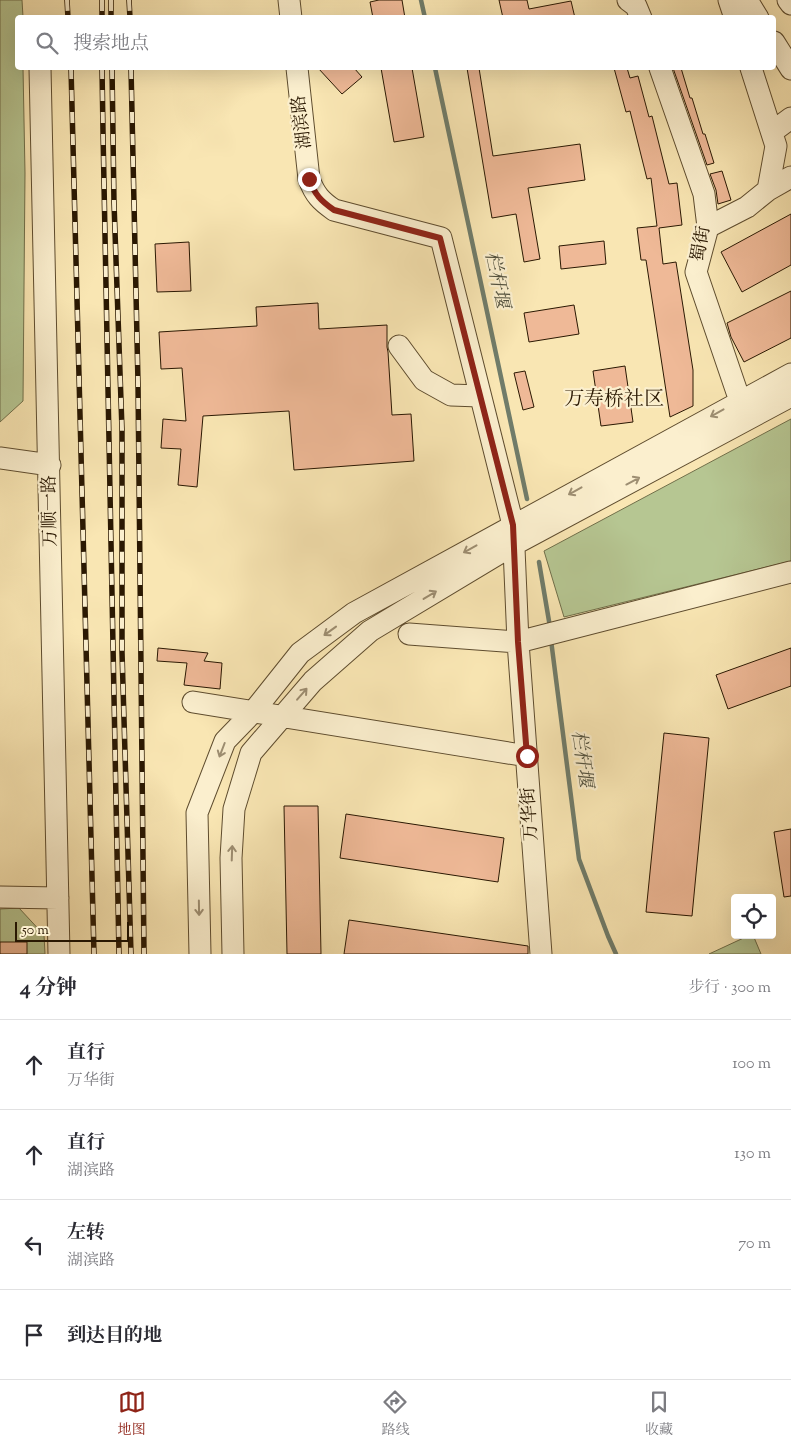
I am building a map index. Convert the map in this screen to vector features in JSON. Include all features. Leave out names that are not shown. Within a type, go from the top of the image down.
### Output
[{"type":"street","points":[[288,0],[290,15]]},
{"type":"street","points":[[628,0],[636,6],[640,15]]},
{"type":"street","points":[[729,0],[734,15]]},
{"type":"street","points":[[747,0],[756,15]]},
{"type":"street","points":[[788,0],[791,4]]},
{"type":"street","points":[[776,45],[791,69]]},
{"type":"street","name":"万顺一路","points":[[40,70],[59,954]]},
{"type":"street","name":"湖滨路","points":[[297,70],[309,179],[314,192],[334,210],[440,238],[513,535]]},
{"type":"street","name":"蜀街","points":[[661,70],[704,194],[708,227],[696,272],[744,410]]},
{"type":"street","points":[[752,70],[776,146],[768,190]]},
{"type":"street","points":[[772,132],[791,118]]},
{"type":"street","points":[[708,227],[747,207],[768,190],[791,177]]},
{"type":"street","points":[[399,346],[424,380],[451,394],[480,396]]},
{"type":"street","points":[[200,954],[197,813],[225,741],[253,712],[300,653],[354,613],[513,535],[744,410],[791,374]]},
{"type":"street","points":[[744,410],[791,396]]},
{"type":"street","points":[[0,458],[50,465]]},
{"type":"street","points":[[233,954],[231,858],[234,809],[252,753],[313,681],[370,631],[513,535]]},
{"type":"street","name":"万华街","points":[[513,535],[518,642],[541,954]]},
{"type":"street","points":[[409,634],[518,642],[791,572]]},
{"type":"street","points":[[193,702],[527,756]]},
{"type":"street","points":[[0,897],[58,898]]},
{"type":"green space","points":[[0,0],[22,0],[23,15],[15,15],[15,70],[23,70],[25,173],[23,401],[0,422]]},
{"type":"green space","points":[[791,419],[791,561],[564,617],[544,551]]},
{"type":"green space","points":[[19,908],[44,935],[45,954],[0,954],[0,909]]},
{"type":"green space","points":[[741,939],[755,939],[761,954],[709,954]]},
{"type":"building","points":[[402,0],[404,15],[372,15],[370,2]]},
{"type":"building","points":[[499,0],[527,0],[529,9],[571,1],[574,15],[502,15]]},
{"type":"building","points":[[320,70],[356,70],[362,77],[342,94]]},
{"type":"building","points":[[381,70],[412,70],[424,137],[394,142]]},
{"type":"building","points":[[467,70],[479,70],[493,156],[580,144],[585,180],[528,188],[540,259],[524,262],[516,214],[492,218]]},
{"type":"building","points":[[615,70],[628,70],[630,78],[638,76],[649,117],[652,116],[669,184],[677,183],[682,225],[659,228],[663,264],[676,262],[693,370],[693,406],[670,417],[646,260],[641,260],[637,228],[657,226],[651,178],[647,179],[630,111],[626,112]]},
{"type":"building","points":[[674,70],[682,70],[703,134],[705,134],[714,163],[707,165]]},
{"type":"building","points":[[722,171],[731,200],[718,204],[716,190],[710,174]]},
{"type":"building","points":[[791,214],[791,265],[742,292],[721,252]]},
{"type":"building","points":[[604,241],[606,264],[561,269],[559,246]]},
{"type":"building","points":[[189,242],[191,291],[157,292],[155,244]]},
{"type":"building","points":[[791,291],[791,338],[744,362],[731,337],[727,323]]},
{"type":"building","points":[[318,303],[319,329],[387,325],[392,415],[411,414],[414,461],[294,470],[289,411],[203,416],[197,487],[178,485],[181,449],[161,448],[163,419],[186,421],[182,368],[161,369],[159,332],[257,326],[256,307]]},
{"type":"building","points":[[574,305],[579,334],[529,342],[524,313]]},
{"type":"building","points":[[625,366],[633,422],[601,426],[593,371]]},
{"type":"building","points":[[525,371],[534,407],[523,410],[514,373]]},
{"type":"building","points":[[158,648],[208,653],[204,661],[222,663],[220,689],[184,685],[187,663],[157,661]]},
{"type":"building","points":[[791,648],[791,686],[728,709],[716,675]]},
{"type":"building","points":[[664,733],[709,738],[692,916],[646,912]]},
{"type":"building","points":[[284,806],[318,806],[321,954],[287,954]]},
{"type":"building","points":[[346,814],[504,838],[498,882],[340,858]]},
{"type":"building","points":[[791,829],[791,896],[784,897],[774,832]]},
{"type":"building","points":[[349,920],[528,946],[528,954],[344,954]]},
{"type":"building","points":[[0,942],[27,942],[27,954],[0,954]]},
{"type":"waterway","name":"栏杆堰","points":[[421,0],[424,15]]},
{"type":"waterway","name":"栏杆堰","points":[[435,70],[527,499]]},
{"type":"waterway","name":"栏杆堰","points":[[539,562],[550,627]]},
{"type":"waterway","name":"栏杆堰","points":[[551,640],[579,859],[616,954]]},
{"type":"railway","points":[[67,0],[68,15]]},
{"type":"railway","points":[[102,0],[102,15]]},
{"type":"railway","points":[[111,0],[111,15]]},
{"type":"railway","points":[[129,0],[130,15]]},
{"type":"railway","points":[[71,70],[94,954]]},
{"type":"railway","points":[[102,70],[119,954]]},
{"type":"railway","points":[[112,70],[114,203],[122,429],[122,652],[131,954]]},
{"type":"railway","points":[[131,70],[138,383],[144,954]]},
{"type":"district","name":"万寿桥社区","points":[[614,400]]},
{"type":"route","points":[[309,179],[314,192],[334,210],[440,238],[513,525],[518,642],[527,756]]}]
